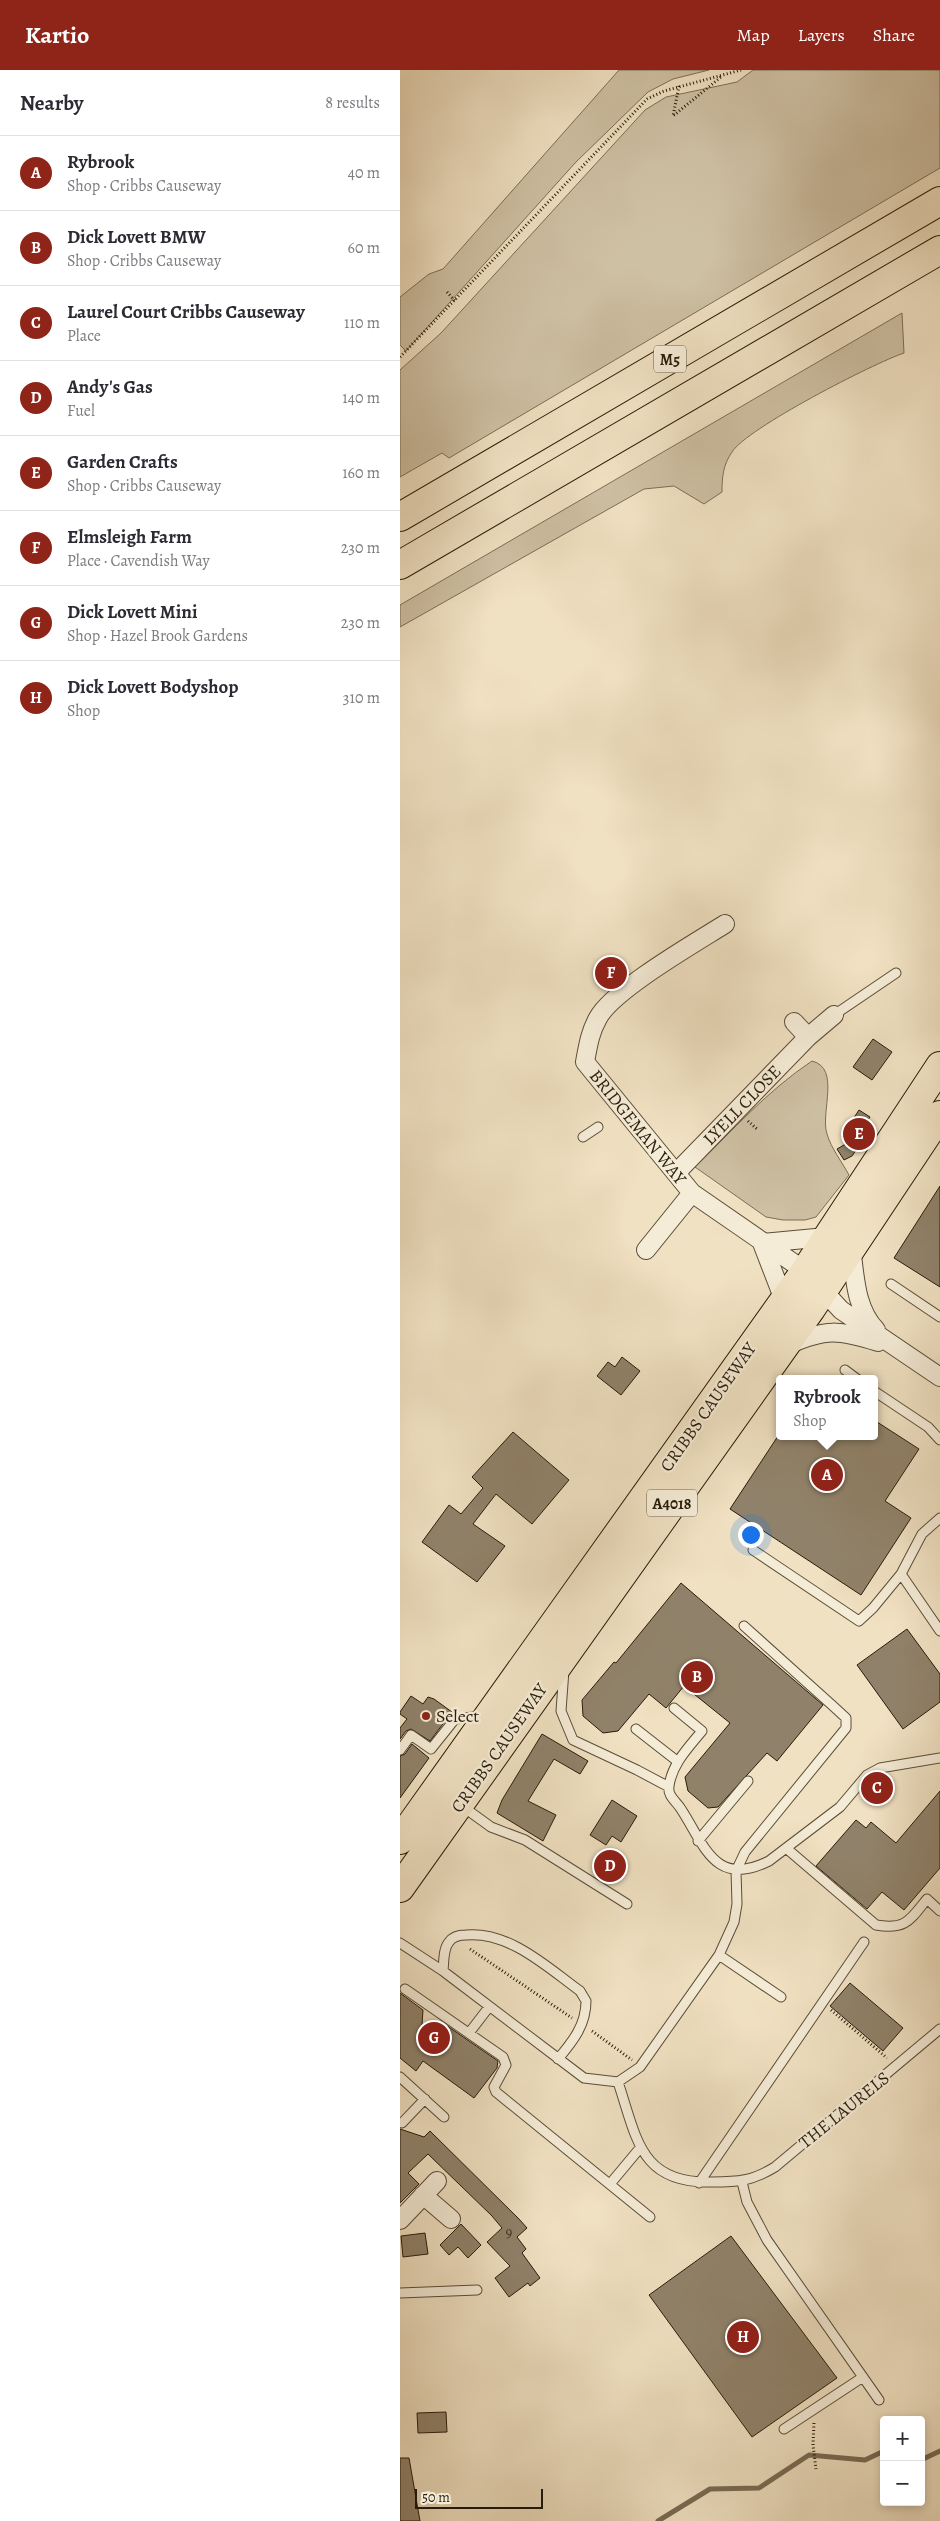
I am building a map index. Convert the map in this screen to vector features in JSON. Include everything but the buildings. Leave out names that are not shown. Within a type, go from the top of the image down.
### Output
[{"type":"main road","name":"M5","points":[[400,517],[940,201]]},
{"type":"main road","name":"M5","points":[[400,565],[940,250]]},
{"type":"main road","name":"CRIBBS CAUSEWAY","points":[[400,1888],[782,1348],[814,1281],[826,1237],[940,1066]]},
{"type":"main road","name":"CRIBBS CAUSEWAY","points":[[400,1840],[784,1300],[814,1281],[852,1247],[940,1115]]},
{"type":"street","name":"BRIDGEMAN WAY","points":[[725,924],[618,994],[598,1016],[589,1039],[585,1062],[618,1112],[676,1173],[692,1193],[814,1281]]},
{"type":"street","name":"LYELL CLOSE","points":[[676,1173],[808,1038],[834,1015]]},
{"type":"street","points":[[794,1022],[808,1038]]},
{"type":"street","name":"BRIDGEMAN WAY","points":[[646,1250],[692,1193]]},
{"type":"street","points":[[784,1300],[762,1243],[826,1237]]},
{"type":"street","points":[[852,1247],[856,1288],[861,1307],[874,1328],[893,1347]]},
{"type":"street","points":[[814,1281],[841,1310],[940,1377]]},
{"type":"street","points":[[782,1348],[812,1334],[828,1332],[847,1332],[893,1347]]},
{"type":"street","points":[[400,2220],[438,2181]]},
{"type":"street","points":[[424,2196],[451,2219]]},
{"type":"lane","name":"LYELL CLOSE","points":[[834,1015],[896,972]]},
{"type":"lane","points":[[583,1137],[598,1127]]},
{"type":"lane","points":[[891,1284],[940,1317]]},
{"type":"lane","points":[[844,1370],[851,1375]]},
{"type":"lane","points":[[878,1394],[928,1427],[940,1440]]},
{"type":"lane","points":[[753,1550],[859,1621],[873,1608],[900,1574],[922,1534],[940,1518]]},
{"type":"lane","points":[[900,1574],[940,1632]]},
{"type":"lane","points":[[400,1943],[443,1971],[584,2078],[618,2082],[640,2067],[719,1955],[734,1922],[737,1904],[736,1871],[745,1852],[846,1728],[847,1722],[833,1706],[791,1666],[744,1626]]},
{"type":"lane","points":[[565,1655],[561,1711],[573,1740],[638,1770],[669,1787]]},
{"type":"lane","points":[[674,1708],[702,1731],[677,1761],[669,1793],[681,1809],[698,1841],[708,1855],[736,1871],[756,1868],[786,1848],[840,1807],[867,1775],[880,1768],[940,1758]]},
{"type":"lane","points":[[400,1750],[411,1735],[431,1749],[455,1719],[487,1716]]},
{"type":"lane","points":[[636,1729],[677,1761]]},
{"type":"lane","points":[[698,1841],[748,1781]]},
{"type":"lane","points":[[460,1805],[491,1827],[525,1840],[627,1904]]},
{"type":"lane","points":[[786,1848],[876,1925],[892,1928],[910,1921],[927,1899],[940,1911]]},
{"type":"lane","points":[[443,1971],[448,1943],[453,1937],[475,1934],[493,1936],[524,1951],[580,1991],[586,2000],[582,2025],[575,2039],[558,2059]]},
{"type":"lane","points":[[699,2183],[864,1942]]},
{"type":"lane","points":[[719,1955],[781,1997]]},
{"type":"lane","points":[[405,1989],[503,2057],[506,2065],[494,2087],[496,2092],[650,2217]]},
{"type":"lane","points":[[469,2033],[489,2006]]},
{"type":"lane","name":"THE LAURELS","points":[[742,2182],[758,2177],[774,2167],[940,2029]]},
{"type":"lane","points":[[400,2077],[444,2117]]},
{"type":"lane","points":[[618,2082],[640,2148],[654,2165],[674,2179],[699,2183],[742,2182],[747,2202],[767,2240],[879,2400]]},
{"type":"lane","points":[[402,2123],[425,2099]]},
{"type":"lane","points":[[610,2184],[640,2148]]},
{"type":"lane","points":[[400,2293],[477,2290]]},
{"type":"lane","points":[[784,2429],[863,2377]]},
{"type":"path","points":[[400,357],[646,99],[679,86],[722,77],[741,70]]},
{"type":"path","points":[[679,86],[673,116],[722,77]]},
{"type":"path","points":[[447,292],[455,301]]},
{"type":"path","points":[[453,1937],[624,2052],[640,2067]]},
{"type":"path","points":[[823,2002],[896,2067]]},
{"type":"path","points":[[812,2445],[816,2468]]},
{"type":"shaded area","points":[[619,70],[709,70],[673,79],[648,92],[576,162],[406,351],[400,345],[400,297],[429,274],[443,269]]},
{"type":"shaded area","points":[[753,70],[940,70],[940,168],[449,458],[442,453],[400,477],[400,370],[441,333],[645,110],[666,97],[737,82]]},
{"type":"shaded area","points":[[902,313],[904,353],[867,369],[812,397],[742,441],[732,452],[725,466],[722,492],[704,504],[674,486],[644,489],[400,627],[400,605]]},
{"type":"shaded area","points":[[812,1061],[821,1065],[826,1072],[828,1082],[827,1134],[849,1175],[816,1217],[805,1220],[783,1220],[766,1217],[695,1167],[765,1098]]},
{"type":"waterway","points":[[925,2458],[940,2451]]},
{"type":"waterway","points":[[658,2521],[710,2489],[759,2488],[809,2455],[865,2460],[880,2453]]},
{"type":"place","name":"Elmsleigh Farm","points":[[611,973]]},
{"type":"place","name":"Garden Crafts","points":[[859,1134]]},
{"type":"place","name":"Rybrook","points":[[827,1475]]},
{"type":"place","name":"Dick Lovett BMW","points":[[697,1677]]},
{"type":"place","name":"Select","points":[[426,1716]]},
{"type":"place","name":"Laurel Court Cribbs Causeway","points":[[877,1788]]},
{"type":"place","name":"Andy's Gas","points":[[610,1866]]},
{"type":"place","name":"Dick Lovett Mini","points":[[434,2038]]},
{"type":"place","name":"Dick Lovett Bodyshop","points":[[743,2337]]}]
